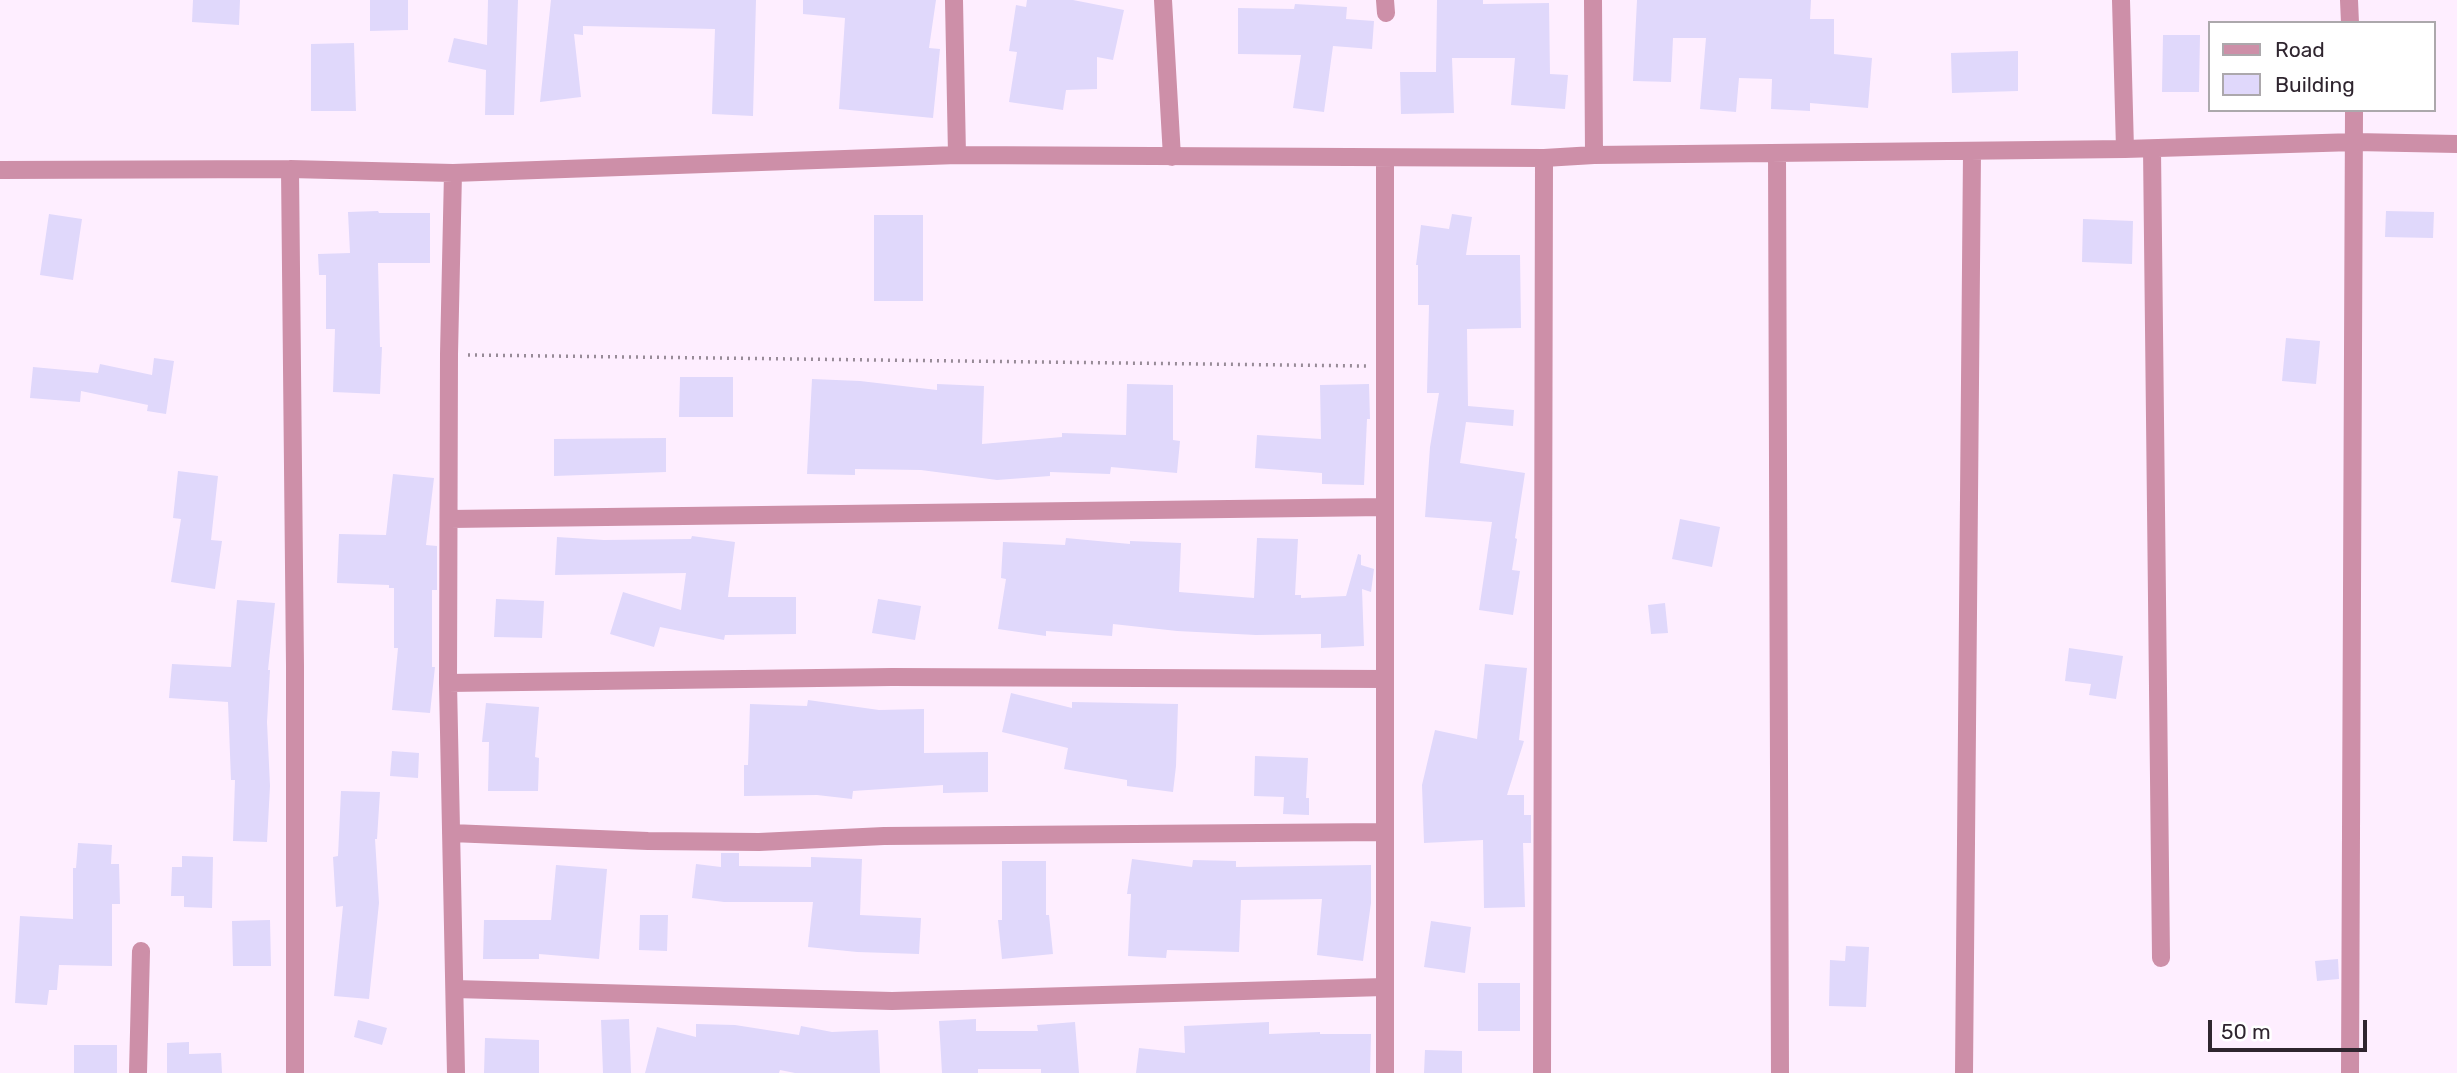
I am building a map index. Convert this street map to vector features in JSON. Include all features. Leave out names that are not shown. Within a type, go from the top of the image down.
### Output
[{"type":"street","points":[[954,0],[957,155]]},
{"type":"street","points":[[1163,0],[1172,157]]},
{"type":"street","points":[[1593,0],[1594,155]]},
{"type":"street","points":[[2120,0],[2126,149]]},
{"type":"street","points":[[2349,0],[2350,21]]},
{"type":"street","points":[[2350,1073],[2354,112]]},
{"type":"street","points":[[0,170],[290,169],[453,173],[957,155],[1544,158],[1594,155],[2152,149],[2355,142],[2457,144]]},
{"type":"street","points":[[2152,149],[2161,958]]},
{"type":"street","points":[[1964,1073],[1972,152]]},
{"type":"street","points":[[1777,153],[1780,1073]]},
{"type":"street","points":[[1385,158],[1385,1073]]},
{"type":"street","points":[[1542,1073],[1544,158]]},
{"type":"street","points":[[290,169],[295,666],[295,1073]]},
{"type":"street","points":[[453,173],[449,354],[448,683],[456,1073]]},
{"type":"street","points":[[450,519],[1385,507]]},
{"type":"street","points":[[448,683],[891,677],[1385,679]]},
{"type":"street","points":[[451,833],[648,841],[759,842],[884,836],[1385,832]]},
{"type":"street","points":[[138,1073],[141,951]]},
{"type":"street","points":[[454,989],[892,1001],[1384,987]]},
{"type":"path","points":[[449,354],[1386,366]]},
{"type":"building","points":[[193,0],[240,0],[239,25],[192,22]]},
{"type":"building","points":[[370,0],[408,0],[408,30],[370,31]]},
{"type":"building","points":[[488,0],[518,0],[514,115],[485,115],[486,70],[448,62],[454,38],[487,45]]},
{"type":"building","points":[[551,0],[756,0],[753,116],[712,114],[715,29],[583,26],[583,35],[574,34],[581,97],[540,102]]},
{"type":"building","points":[[803,0],[936,0],[929,48],[940,49],[933,118],[839,109],[845,18],[803,14]]},
{"type":"building","points":[[1027,0],[1073,0],[1124,10],[1113,60],[1097,57],[1097,89],[1066,90],[1063,110],[1009,102],[1017,52],[1009,51],[1016,5],[1026,7]]},
{"type":"building","points":[[1437,0],[1483,0],[1483,4],[1549,3],[1550,74],[1568,75],[1565,109],[1511,105],[1515,58],[1452,58],[1454,113],[1401,114],[1400,72],[1436,72]]},
{"type":"building","points":[[1637,0],[1811,0],[1810,19],[1834,19],[1834,54],[1872,58],[1868,108],[1810,103],[1810,111],[1771,109],[1772,79],[1739,78],[1736,112],[1700,109],[1706,38],[1673,38],[1671,82],[1633,81]]},
{"type":"building","points":[[1295,4],[1347,7],[1346,19],[1374,21],[1372,49],[1333,46],[1324,112],[1293,108],[1301,55],[1238,54],[1238,8],[1294,9]]},
{"type":"building","points":[[2163,35],[2200,35],[2199,92],[2162,92]]},
{"type":"building","points":[[354,43],[356,111],[311,111],[311,44]]},
{"type":"building","points":[[2018,51],[2018,91],[1952,93],[1951,53]]},
{"type":"building","points":[[2386,211],[2434,212],[2433,238],[2385,237]]},
{"type":"building","points":[[348,212],[430,213],[430,263],[378,263],[382,347],[380,394],[333,392],[335,329],[326,329],[326,275],[319,275],[318,254],[350,253]]},
{"type":"building","points":[[49,214],[82,219],[73,280],[40,275]]},
{"type":"building","points":[[1452,214],[1472,217],[1466,255],[1520,255],[1521,328],[1467,329],[1468,406],[1514,410],[1513,426],[1466,422],[1460,463],[1525,473],[1512,570],[1520,571],[1513,615],[1479,610],[1492,522],[1425,517],[1430,447],[1439,393],[1427,393],[1429,305],[1418,305],[1416,265],[1421,225],[1449,229]]},
{"type":"building","points":[[874,215],[923,215],[923,301],[874,301]]},
{"type":"building","points":[[2083,219],[2133,221],[2132,264],[2082,262]]},
{"type":"building","points":[[2286,338],[2320,341],[2316,384],[2282,381]]},
{"type":"building","points":[[154,358],[174,361],[166,414],[147,411],[148,405],[81,391],[80,402],[30,398],[33,367],[98,373],[100,364],[152,375]]},
{"type":"building","points":[[680,377],[733,377],[733,417],[679,417]]},
{"type":"building","points":[[812,379],[860,381],[937,390],[937,384],[984,386],[982,444],[1062,437],[1062,433],[1126,435],[1127,384],[1173,385],[1173,440],[1180,441],[1177,473],[1111,467],[1110,474],[1050,472],[1050,476],[997,480],[921,470],[855,469],[855,475],[807,474]]},
{"type":"building","points":[[1369,384],[1370,419],[1367,419],[1364,485],[1322,484],[1322,473],[1255,468],[1257,435],[1321,439],[1320,385]]},
{"type":"building","points":[[666,438],[666,472],[554,476],[554,439]]},
{"type":"building","points":[[178,471],[218,476],[211,540],[222,541],[215,589],[171,582],[181,519],[173,518]]},
{"type":"building","points":[[393,474],[434,478],[426,545],[437,546],[437,590],[432,590],[432,667],[435,667],[430,713],[392,710],[398,648],[394,648],[394,588],[389,588],[389,585],[337,583],[339,534],[386,535]]},
{"type":"building","points":[[1680,519],[1720,527],[1712,567],[1672,559]]},
{"type":"building","points":[[692,536],[735,542],[728,597],[796,597],[796,634],[725,635],[724,640],[660,627],[654,647],[610,634],[623,592],[681,610],[686,573],[555,575],[557,537],[604,540],[691,539]]},
{"type":"building","points":[[1066,538],[1130,544],[1130,541],[1181,543],[1179,592],[1254,598],[1257,538],[1298,539],[1295,595],[1301,595],[1301,598],[1346,596],[1358,554],[1361,555],[1361,565],[1374,569],[1371,592],[1362,589],[1364,646],[1321,648],[1321,634],[1256,635],[1113,624],[1112,636],[1046,631],[1046,636],[998,629],[1006,579],[1001,578],[1003,542],[1065,545]]},
{"type":"building","points":[[496,599],[544,601],[542,638],[494,637]]},
{"type":"building","points":[[878,599],[921,606],[915,640],[872,633]]},
{"type":"building","points":[[237,600],[275,603],[268,670],[270,786],[267,842],[233,841],[235,780],[231,780],[228,702],[169,698],[172,664],[231,667]]},
{"type":"building","points":[[1665,603],[1668,633],[1651,634],[1648,605]]},
{"type":"building","points":[[2069,648],[2123,656],[2116,699],[2089,695],[2091,684],[2065,681]]},
{"type":"building","points":[[1485,664],[1527,668],[1519,740],[1524,741],[1507,795],[1524,795],[1524,815],[1531,815],[1531,843],[1523,843],[1525,907],[1484,908],[1483,840],[1424,843],[1422,785],[1435,730],[1477,739]]},
{"type":"building","points":[[1011,693],[1072,708],[1072,702],[1178,704],[1173,792],[1127,786],[1127,780],[1064,769],[1068,748],[1002,732]]},
{"type":"building","points":[[808,700],[879,710],[924,709],[924,753],[988,752],[988,792],[943,793],[943,785],[853,791],[852,799],[817,795],[744,796],[750,704],[807,706]]},
{"type":"building","points":[[486,703],[539,707],[535,757],[539,758],[538,791],[488,791],[489,742],[482,742]]},
{"type":"building","points":[[392,751],[419,753],[418,778],[390,776]]},
{"type":"building","points":[[1255,756],[1308,758],[1306,798],[1309,798],[1309,815],[1283,814],[1284,797],[1254,796]]},
{"type":"building","points":[[341,791],[380,792],[375,839],[379,903],[369,999],[334,996],[343,906],[336,907],[333,857],[338,856]]},
{"type":"building","points":[[78,843],[112,845],[111,864],[119,864],[120,904],[112,904],[112,966],[59,965],[57,990],[49,990],[47,1005],[15,1003],[20,916],[73,919],[73,868],[76,868]]},
{"type":"building","points":[[721,853],[739,853],[739,866],[811,867],[811,857],[862,859],[860,915],[921,918],[919,954],[808,947],[813,902],[724,902],[692,898],[696,864],[721,867]]},
{"type":"building","points":[[182,856],[213,857],[212,908],[184,907],[184,896],[171,896],[172,867],[182,867]]},
{"type":"building","points":[[1132,859],[1192,867],[1193,860],[1236,861],[1236,867],[1371,865],[1371,903],[1363,961],[1317,955],[1322,899],[1241,900],[1239,952],[1167,950],[1166,958],[1128,956],[1131,894],[1127,894]]},
{"type":"building","points":[[1002,861],[1046,861],[1046,915],[1049,915],[1053,954],[1002,959],[998,920],[1002,920]]},
{"type":"building","points":[[556,865],[607,869],[599,959],[539,954],[539,959],[483,959],[484,920],[551,920]]},
{"type":"building","points":[[640,915],[668,915],[667,951],[639,950]]},
{"type":"building","points":[[270,920],[271,966],[233,966],[232,921]]},
{"type":"building","points":[[1431,921],[1471,927],[1465,973],[1424,967]]},
{"type":"building","points":[[1846,946],[1869,947],[1866,1007],[1829,1006],[1830,960],[1845,961]]},
{"type":"building","points":[[2338,959],[2339,979],[2317,981],[2315,961]]},
{"type":"building","points":[[1478,983],[1520,983],[1520,1031],[1478,1031]]},
{"type":"building","points":[[629,1019],[631,1073],[603,1073],[601,1020]]},
{"type":"building","points":[[976,1019],[976,1031],[1038,1031],[1037,1025],[1075,1022],[1079,1073],[1041,1073],[1041,1069],[978,1069],[978,1073],[942,1073],[939,1021]]},
{"type":"building","points":[[358,1020],[387,1028],[382,1045],[354,1037]]},
{"type":"building","points":[[1269,1022],[1269,1034],[1371,1034],[1370,1073],[1136,1073],[1139,1048],[1185,1053],[1184,1026]]},
{"type":"building","points":[[696,1024],[735,1025],[799,1035],[801,1026],[832,1032],[878,1030],[880,1073],[795,1073],[780,1070],[779,1073],[645,1073],[657,1027],[696,1037]]},
{"type":"building","points":[[485,1038],[539,1040],[539,1073],[484,1073]]},
{"type":"building","points":[[189,1042],[189,1054],[221,1053],[222,1073],[167,1073],[167,1043]]},
{"type":"building","points":[[74,1045],[117,1045],[117,1073],[74,1073]]},
{"type":"building","points":[[1425,1050],[1462,1051],[1462,1073],[1424,1073]]}]
